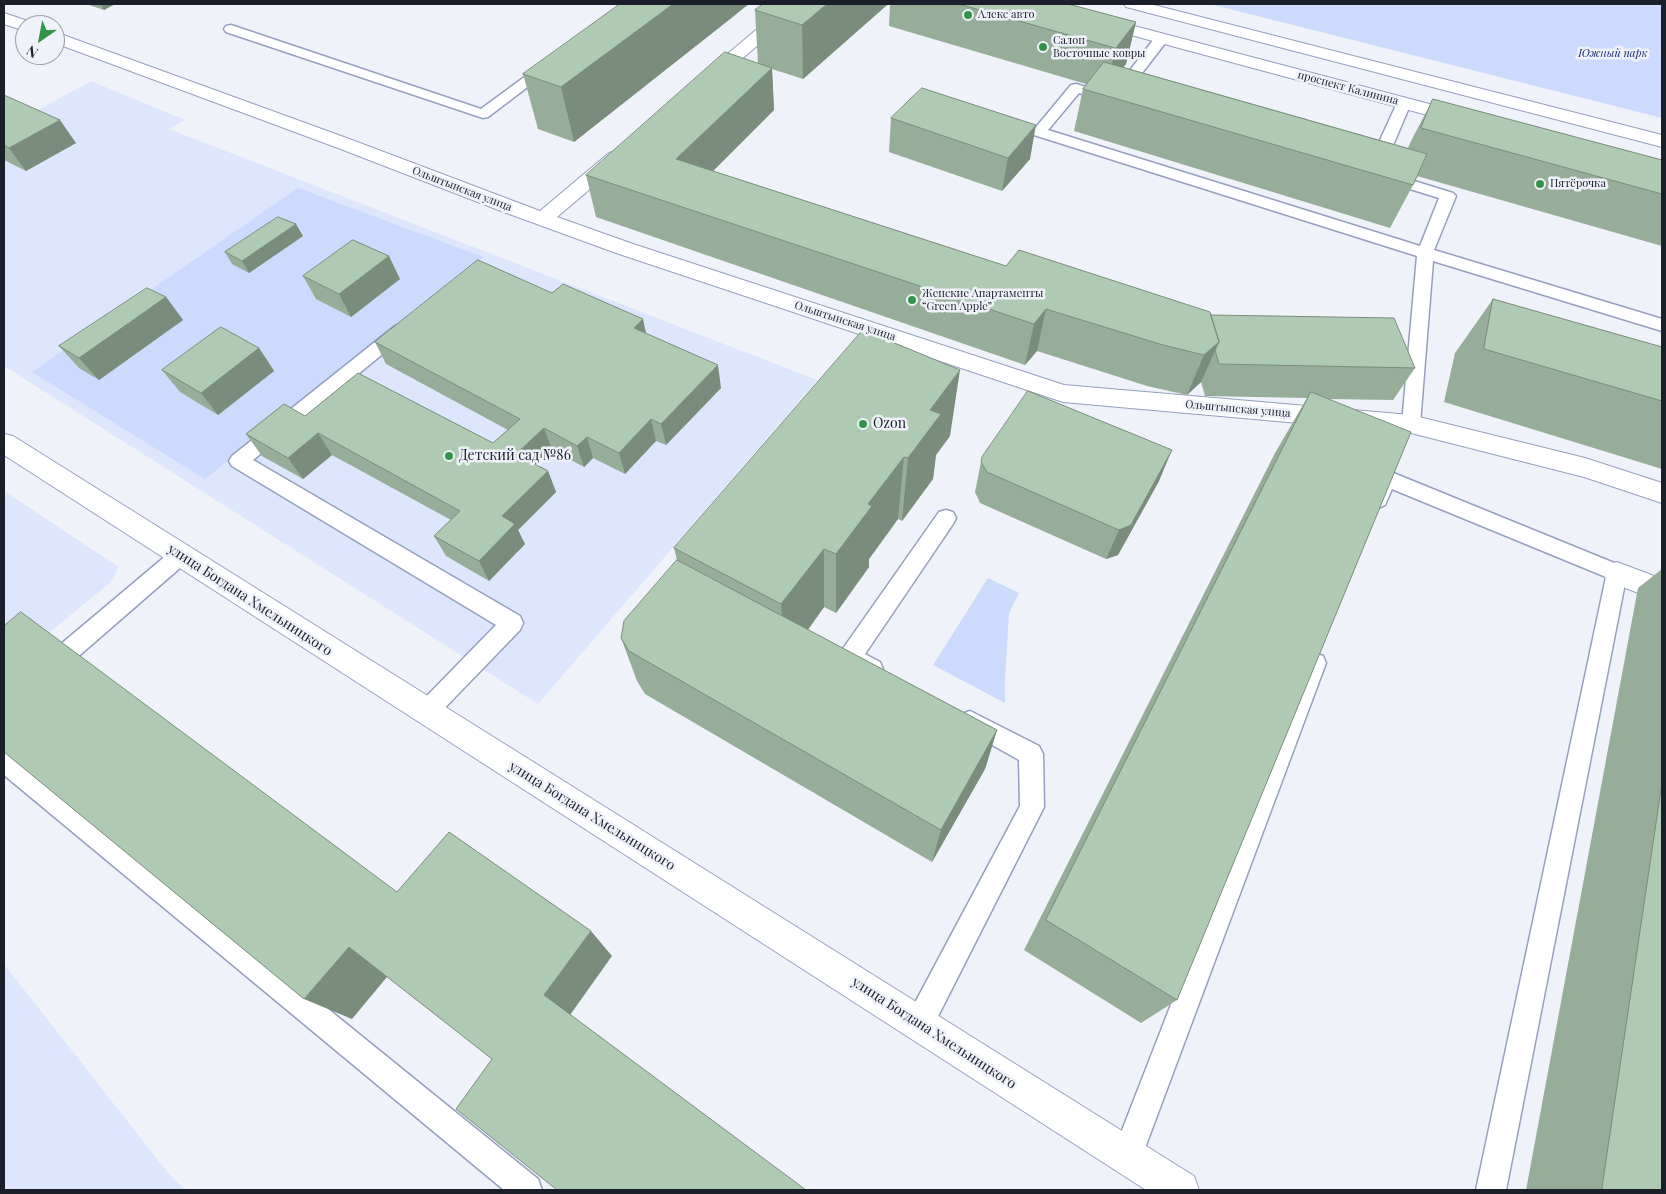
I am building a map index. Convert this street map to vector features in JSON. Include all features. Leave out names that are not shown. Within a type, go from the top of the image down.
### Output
[{"type":"street","points":[[691,94],[796,4]]},
{"type":"street","name":"проспект Калинина","points":[[1033,4],[1480,123]]},
{"type":"street","name":"проспект Калинина","points":[[1145,5],[1662,141]]},
{"type":"street","name":"Ольштынская улица","points":[[65,41],[626,248],[1064,393],[1411,424],[1585,468],[1662,493]]},
{"type":"street","points":[[544,219],[630,145]]},
{"type":"street","name":"улица Богдана Хмельницкого","points":[[4,443],[1180,1190]]},
{"type":"street","points":[[1616,573],[1662,591]]},
{"type":"lane","points":[[231,29],[483,114],[555,62]]},
{"type":"lane","points":[[1162,38],[1114,100],[1076,88],[1039,132],[1662,325]]},
{"type":"lane","points":[[1404,103],[1373,173],[1448,196],[1426,253],[1411,424]]},
{"type":"lane","points":[[416,318],[239,460],[512,623],[426,712]]},
{"type":"lane","points":[[1368,525],[1386,478],[1616,573],[1491,1190]]},
{"type":"lane","points":[[893,680],[850,657],[946,518]]},
{"type":"lane","points":[[36,679],[181,555]]},
{"type":"lane","points":[[1127,1156],[1322,645]]},
{"type":"lane","points":[[919,1024],[1032,807],[1031,754],[954,712]]},
{"type":"lane","points":[[4,761],[527,1190]]},
{"type":"shaded area","name":"Детский сад №86","points":[[91,81],[185,120],[169,129],[817,380],[538,704],[4,366],[4,103],[29,115]]},
{"type":"shaded area","points":[[4,491],[119,567],[110,583],[4,669]]},
{"type":"shaded area","points":[[4,964],[168,1173],[185,1190],[4,1190]]},
{"type":"green space","name":"Южный парк","points":[[1210,4],[1662,4],[1662,118]]},
{"type":"green space","points":[[298,188],[483,257],[205,479],[32,372]]},
{"type":"green space","points":[[988,578],[1019,593],[1009,613],[1005,703],[933,665]]},
{"type":"building","points":[[620,4],[673,4],[561,87],[523,74]]},
{"type":"building","points":[[763,4],[827,4],[802,25],[755,10]]},
{"type":"building","points":[[959,4],[1068,4],[1136,22],[1116,48]]},
{"type":"building","points":[[725,52],[772,68],[676,159],[1006,266],[1019,250],[1210,312],[1219,342],[1204,355],[1163,345],[1046,309],[1034,324],[586,175]]},
{"type":"building","points":[[1104,62],[1427,154],[1413,185],[1083,89]]},
{"type":"building","points":[[922,88],[1036,125],[1008,158],[891,118]]},
{"type":"building","points":[[4,95],[60,120],[9,148],[4,145]]},
{"type":"building","points":[[1433,99],[1662,160],[1662,194],[1421,128]]},
{"type":"building","points":[[278,217],[296,224],[242,261],[225,252]]},
{"type":"building","points":[[353,240],[389,256],[339,294],[303,276]]},
{"type":"building","points":[[478,260],[552,293],[563,284],[643,319],[634,328],[718,365],[661,424],[651,419],[619,453],[587,437],[577,446],[544,428],[516,454],[548,471],[502,516],[515,524],[479,561],[434,536],[460,511],[318,433],[288,458],[246,434],[284,404],[305,416],[358,373],[493,443],[520,419],[375,342]]},
{"type":"building","points":[[147,288],[166,297],[79,358],[59,346]]},
{"type":"building","points":[[1493,299],[1662,347],[1662,401],[1484,349]]},
{"type":"building","points":[[1211,315],[1394,318],[1415,368],[1219,364],[1215,350],[1219,342]]},
{"type":"building","points":[[221,327],[259,348],[201,393],[162,370]]},
{"type":"building","points":[[863,330],[960,370],[930,410],[941,414],[908,458],[904,457],[868,504],[872,506],[836,554],[824,549],[781,604],[674,548]]},
{"type":"building","points":[[1028,391],[1172,450],[1131,525],[1119,530],[987,472],[981,462],[982,457]]},
{"type":"building","points":[[1311,392],[1411,432],[1177,1000],[1046,920]]},
{"type":"building","points":[[677,560],[997,730],[941,830],[629,651],[621,638],[624,621]]},
{"type":"building","points":[[21,612],[397,892],[449,832],[591,931],[544,995],[806,1190],[557,1190],[456,1109],[492,1059],[349,947],[304,999],[4,752],[4,626]]},
{"type":"building","points":[[1662,783],[1662,1190],[1602,1190]]},
{"type":"place","name":"Алекс авто","points":[[968,15]]},
{"type":"place","name":"Салон Восточные ковры","points":[[1043,47]]},
{"type":"place","name":"Пятёрочка","points":[[1540,184]]},
{"type":"place","name":"Женские Апартаменты “Green Apple”","points":[[912,300]]},
{"type":"place","name":"Ozon","points":[[863,424]]},
{"type":"place","name":"Детский сад №86","points":[[449,456]]}]
